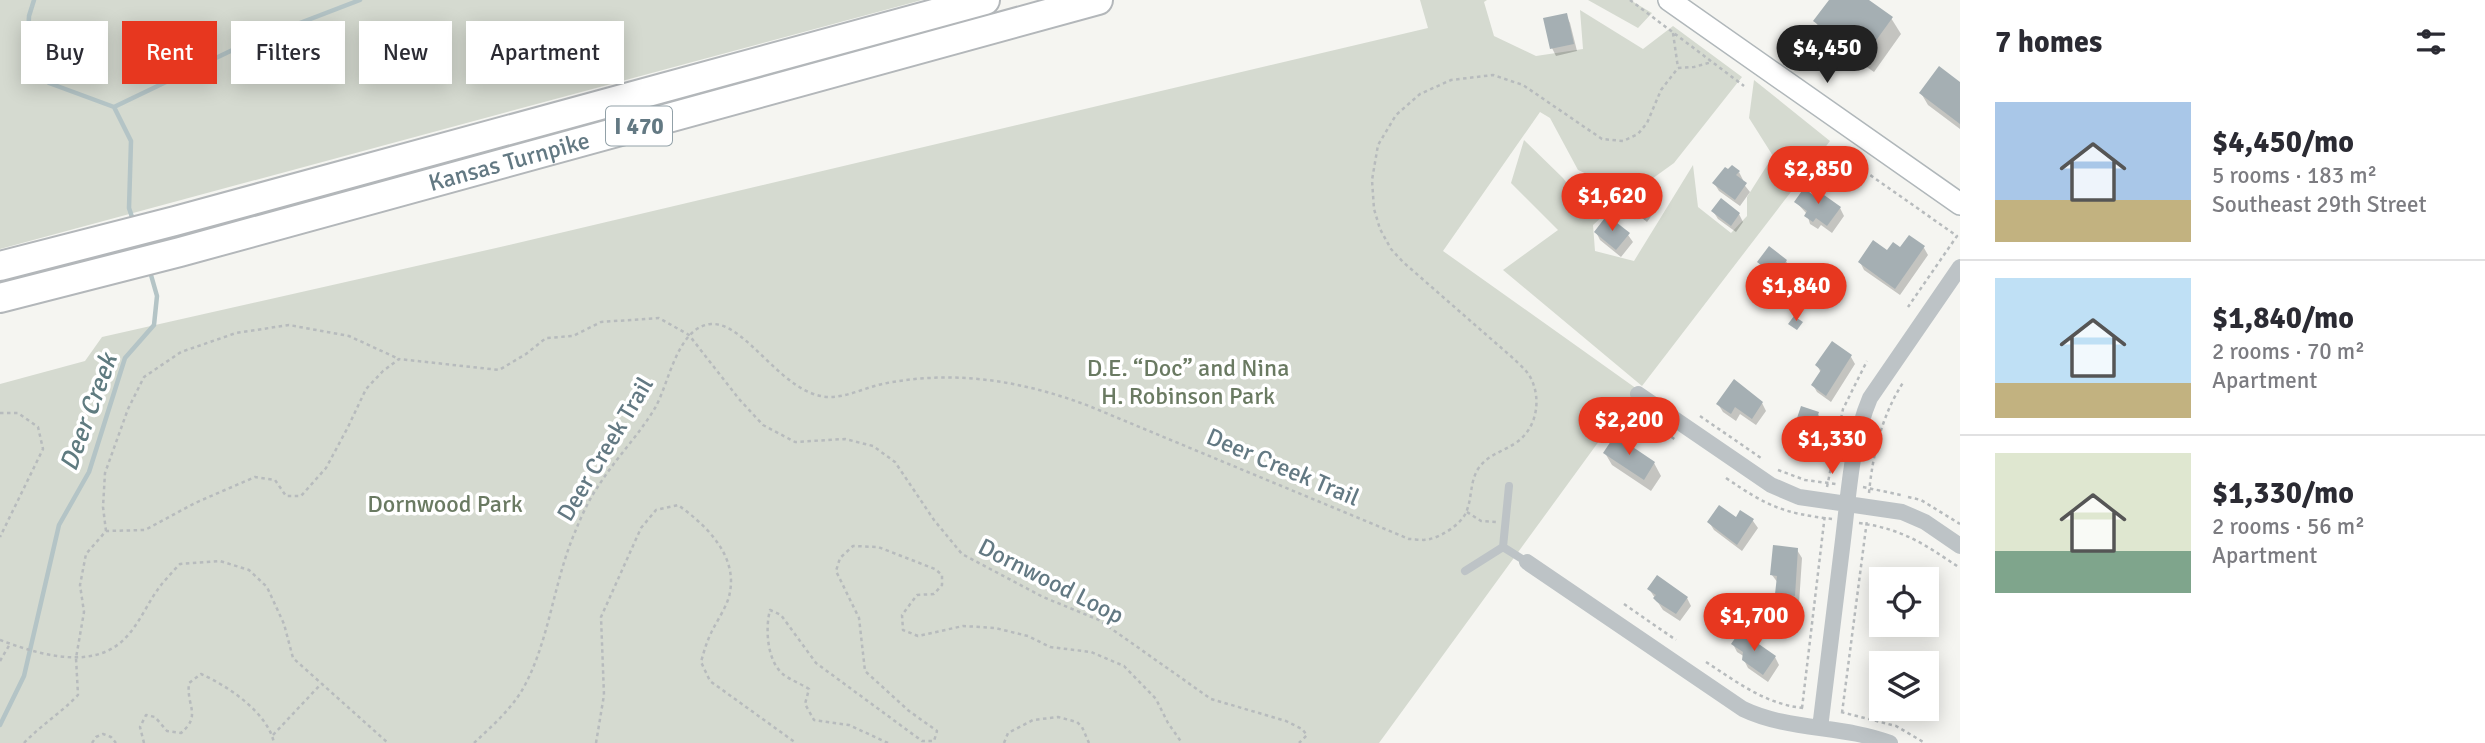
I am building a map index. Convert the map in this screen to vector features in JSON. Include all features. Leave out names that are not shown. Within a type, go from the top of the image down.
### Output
[{"type":"highway","name":"Kansas Turnpike","points":[[0,266],[175,221],[985,0]]},
{"type":"highway","name":"Kansas Turnpike","points":[[0,298],[180,252],[1098,0]]},
{"type":"main road","points":[[1669,0],[1960,204]]},
{"type":"street","points":[[1820,728],[1847,503],[1857,487],[1856,439],[1870,398],[1960,267]]},
{"type":"street","points":[[1638,394],[1771,485],[1799,497],[1895,510],[1925,522],[1960,546]]},
{"type":"street","points":[[1527,562],[1744,709],[1770,719],[1873,737],[1890,743]]},
{"type":"lane","points":[[1503,547],[1510,486]]},
{"type":"lane","points":[[1503,547],[1527,562]]},
{"type":"lane","points":[[1465,571],[1503,547]]},
{"type":"path","points":[[1630,0],[1744,86]]},
{"type":"path","points":[[1506,523],[1480,521],[1467,512],[1472,482],[1487,458],[1519,441],[1530,428],[1537,410],[1535,388],[1528,373],[1514,359],[1391,249],[1380,229],[1374,209],[1372,180],[1378,145],[1396,115],[1420,94],[1451,80],[1493,75],[1523,85],[1602,139],[1623,141],[1637,134],[1647,123],[1661,90],[1678,68],[1673,33]]},
{"type":"path","points":[[1678,68],[1712,62]]},
{"type":"path","points":[[1836,151],[1957,236],[1908,307]]},
{"type":"path","name":"Dornwood Loop","points":[[106,531],[103,507],[105,473],[128,409],[144,377],[181,352],[236,333],[289,325],[349,336],[399,359],[499,370],[546,338],[573,336],[601,322],[659,318],[689,335],[739,400],[763,425],[795,442],[845,439],[873,446],[895,462],[934,520],[962,554],[1043,597],[1099,620],[1211,699],[1286,721],[1302,729],[1307,735],[1299,743]]},
{"type":"path","name":"Deer Creek Trail","points":[[474,743],[505,713],[525,685],[537,657],[575,532],[598,486],[656,407],[677,355],[689,335],[697,328],[710,324],[725,326],[786,378],[807,391],[829,397],[886,383],[974,377],[1050,391],[1409,539],[1430,540],[1450,530],[1467,512]]},
{"type":"path","points":[[24,743],[78,695],[76,658],[84,612],[80,585],[86,554],[106,531],[145,530],[195,503],[256,477],[275,480],[286,496],[301,496],[326,468],[366,389],[399,359]]},
{"type":"path","points":[[1802,708],[1828,483],[1843,409],[1867,361]]},
{"type":"path","points":[[1842,713],[1878,435],[1904,381]]},
{"type":"path","points":[[0,413],[19,413],[38,426],[43,449],[0,537]]},
{"type":"path","points":[[1700,416],[1767,462]]},
{"type":"path","points":[[1778,470],[1805,480],[1857,487]]},
{"type":"path","points":[[596,743],[604,695],[601,617],[641,528],[656,510],[678,505],[712,535],[731,567],[730,594],[710,635],[701,662],[710,681],[796,743]]},
{"type":"path","name":"Dornwood Loop","points":[[888,743],[849,725],[814,720],[805,704],[809,689],[781,673],[768,647],[767,622],[770,610],[780,615],[816,663],[922,741],[934,741],[937,732],[865,671],[859,618],[836,572],[840,558],[853,547],[878,547],[935,569],[942,575],[942,584],[934,594],[917,596],[902,615],[903,630],[918,636],[963,626],[995,628],[1028,636],[1050,647],[1091,652],[1124,666],[1156,699],[1182,743]]},
{"type":"path","points":[[0,640],[25,649],[76,658],[97,654],[120,643],[162,584],[180,565],[220,561],[249,570],[267,587],[284,624],[293,658],[388,743]]},
{"type":"path","points":[[1624,604],[1676,640]]},
{"type":"path","points":[[0,661],[10,644]]},
{"type":"path","points":[[1706,662],[1753,693],[1783,706],[1809,708]]},
{"type":"path","points":[[144,743],[140,727],[146,715],[155,717],[167,731],[181,733],[190,724],[193,712],[187,694],[189,683],[201,674],[217,681],[250,705],[272,735],[274,743]]},
{"type":"path","points":[[272,735],[321,684]]},
{"type":"path","points":[[1004,743],[1008,733],[1033,720],[1058,717],[1077,722],[1089,743]]},
{"type":"path","points":[[92,743],[96,737],[103,734],[116,743]]},
{"type":"green space","points":[[0,0],[922,0],[624,80],[624,21],[466,21],[466,84],[611,84],[0,249]]},
{"type":"green space","points":[[1420,0],[1487,0],[1484,2],[1494,36],[1536,56],[1583,49],[1580,10],[1643,49],[1673,26],[1742,77],[1674,163],[1613,207],[1593,225],[1595,251],[1634,261],[1693,165],[1698,207],[1731,233],[1747,216],[1747,197],[1773,156],[1749,118],[1754,80],[1830,141],[1642,386],[1503,270],[1558,230],[1511,183],[1524,140],[1563,178],[1587,210],[1604,182],[1578,170],[1550,118],[1540,112],[1443,251],[1637,389],[1379,743],[0,743],[0,384],[85,361],[102,337],[496,248],[1428,28]]},
{"type":"green space","points":[[1588,0],[1630,0],[1652,13],[1638,28]]},
{"type":"building","points":[[1829,0],[1869,0],[1893,17],[1864,57],[1813,21]]},
{"type":"building","points":[[1567,13],[1574,44],[1550,49],[1543,18]]},
{"type":"building","points":[[1939,66],[1960,82],[1960,124],[1919,93]]},
{"type":"building","points":[[1732,165],[1740,171],[1736,175],[1747,183],[1735,200],[1712,183],[1725,167],[1728,169]]},
{"type":"building","points":[[1804,188],[1813,195],[1817,190],[1841,207],[1827,226],[1816,218],[1813,222],[1804,216],[1807,211],[1794,202]]},
{"type":"building","points":[[1721,198],[1740,213],[1731,226],[1711,211]]},
{"type":"building","points":[[1636,199],[1652,211],[1645,220],[1629,209]]},
{"type":"building","points":[[1607,215],[1630,233],[1616,250],[1594,232]]},
{"type":"building","points":[[1909,235],[1925,246],[1895,289],[1858,262],[1873,240],[1887,250],[1893,242],[1900,247]]},
{"type":"building","points":[[1769,246],[1787,260],[1776,276],[1757,262]]},
{"type":"building","points":[[1794,316],[1803,322],[1797,330],[1788,324]]},
{"type":"building","points":[[1832,341],[1852,355],[1826,396],[1811,385],[1821,370],[1815,365]]},
{"type":"building","points":[[1734,379],[1763,402],[1752,419],[1735,407],[1731,414],[1716,404]]},
{"type":"building","points":[[1801,406],[1819,412],[1804,455],[1787,450],[1793,431],[1789,426],[1790,422],[1796,421]]},
{"type":"building","points":[[1615,435],[1655,462],[1644,480],[1603,453]]},
{"type":"building","points":[[1719,505],[1736,517],[1740,510],[1754,519],[1737,545],[1707,522]]},
{"type":"building","points":[[1773,545],[1798,548],[1795,596],[1775,594],[1777,576],[1770,575]]},
{"type":"building","points":[[1657,575],[1688,597],[1676,614],[1657,602],[1653,598],[1656,595],[1647,589]]},
{"type":"building","points":[[1740,631],[1776,656],[1763,675],[1742,660],[1743,652],[1731,644]]},
{"type":"waterway","name":"Deer Creek","points":[[34,0],[29,16],[27,59],[49,83],[114,107],[131,141],[129,208],[134,223]]},
{"type":"waterway","points":[[114,107],[245,44],[360,0]]},
{"type":"waterway","name":"Deer Creek","points":[[0,725],[24,676],[59,525],[89,472],[125,358],[154,325],[157,296],[149,268]]},
{"type":"park label","name":"D.E. “Doc” and Nina H. Robinson Park","points":[[1188,382]]},
{"type":"park label","name":"Dornwood Park","points":[[445,504]]}]
